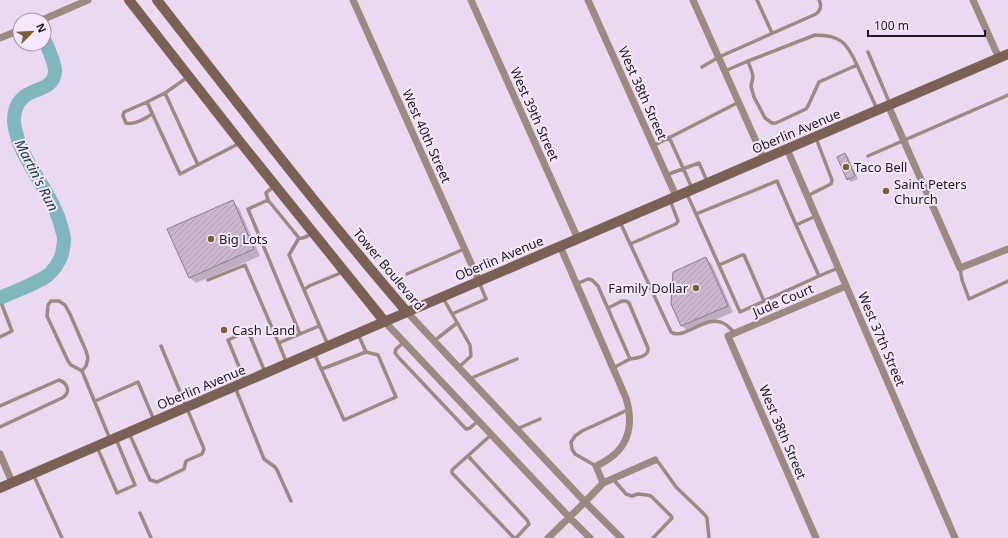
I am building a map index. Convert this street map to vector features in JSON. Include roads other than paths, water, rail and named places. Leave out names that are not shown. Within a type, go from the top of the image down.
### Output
[{"type":"street","points":[[52,16],[88,0]]},
{"type":"street","points":[[129,0],[241,143],[385,322],[569,518],[590,538]]},
{"type":"street","name":"Tower Boulevard","points":[[157,0],[366,264],[407,312],[585,502],[621,538]]},
{"type":"street","name":"West 40th Street","points":[[353,0],[479,281]]},
{"type":"street","name":"West 39th Street","points":[[471,0],[578,239]]},
{"type":"street","name":"West 38th Street","points":[[588,0],[666,175],[673,198]]},
{"type":"street","points":[[693,0],[764,159]]},
{"type":"street","points":[[973,0],[1004,56]]},
{"type":"street","points":[[0,38],[12,33]]},
{"type":"street","name":"Oberlin Avenue","points":[[0,488],[357,333],[1004,56]]},
{"type":"street","points":[[889,105],[960,268],[1008,249]]},
{"type":"street","name":"West 37th Street","points":[[787,149],[956,538]]},
{"type":"street","points":[[560,246],[629,408],[630,419],[627,437],[615,454],[596,466],[603,483]]},
{"type":"street","name":"Jude Court","points":[[732,335],[846,286]]},
{"type":"street","name":"West 38th Street","points":[[732,335],[816,538]]},
{"type":"street","points":[[0,454],[12,482]]},
{"type":"street","points":[[548,538],[603,483],[655,460]]},
{"type":"lane","points":[[757,0],[772,34]]},
{"type":"lane","points":[[702,67],[719,57],[816,14],[820,11],[821,7],[819,0]]},
{"type":"lane","points":[[725,71],[815,35],[835,37],[846,45],[858,65],[878,110]]},
{"type":"lane","points":[[868,52],[889,105]]},
{"type":"lane","points":[[748,61],[753,77],[751,86],[754,97],[765,118],[772,123],[776,123],[806,109],[819,82],[858,65]]},
{"type":"lane","points":[[152,114],[130,124],[126,123],[123,116],[124,112],[166,93],[188,76]]},
{"type":"lane","points":[[166,93],[198,165]]},
{"type":"lane","points":[[868,156],[1008,95]]},
{"type":"lane","points":[[147,102],[180,174],[241,143]]},
{"type":"lane","points":[[653,146],[739,102]]},
{"type":"lane","points":[[807,196],[831,184],[832,182],[816,136]]},
{"type":"lane","points":[[670,137],[683,168],[696,214],[740,312],[838,268]]},
{"type":"lane","points":[[666,175],[699,163],[708,183]]},
{"type":"lane","points":[[696,214],[777,181],[819,276]]},
{"type":"lane","points":[[276,186],[266,193],[268,200],[299,238]]},
{"type":"lane","points":[[630,244],[678,222],[673,198]]},
{"type":"lane","points":[[268,200],[248,209],[300,334]]},
{"type":"lane","points":[[796,225],[816,216]]},
{"type":"lane","points":[[619,221],[670,332],[679,334],[716,320],[725,323],[732,335]]},
{"type":"lane","points":[[299,238],[302,239],[313,232]]},
{"type":"lane","points":[[299,238],[289,254],[328,346]]},
{"type":"lane","points":[[407,274],[464,249]]},
{"type":"lane","points":[[719,265],[744,255],[764,301]]},
{"type":"lane","points":[[208,280],[245,265],[287,364]]},
{"type":"lane","points":[[960,268],[962,280],[969,298],[1008,281]]},
{"type":"lane","points":[[304,290],[309,286],[344,271]]},
{"type":"lane","points":[[576,284],[592,280],[598,286],[630,359]]},
{"type":"lane","points":[[452,314],[486,299],[479,281]]},
{"type":"lane","points":[[442,297],[470,345],[470,356],[459,368]]},
{"type":"lane","points":[[82,371],[86,366],[88,358],[84,345],[65,305],[59,301],[51,302],[48,305],[47,316],[68,361],[71,365],[82,371],[135,485],[117,493],[96,446]]},
{"type":"lane","points":[[608,308],[622,301],[629,303],[648,348],[647,354],[630,359],[613,368]]},
{"type":"lane","points":[[0,337],[12,330],[2,305]]},
{"type":"lane","points":[[434,341],[457,323]]},
{"type":"lane","points":[[279,344],[319,326]]},
{"type":"lane","points":[[246,381],[228,340],[248,332],[266,373]]},
{"type":"lane","points":[[357,333],[366,352]]},
{"type":"lane","points":[[404,342],[396,349],[395,353],[400,359],[466,428],[470,428],[478,421]]},
{"type":"lane","points":[[129,432],[150,480],[157,482],[184,469],[186,461],[202,454],[204,449],[161,346]]},
{"type":"lane","points":[[314,352],[344,420],[396,397],[378,355],[366,352],[322,369]]},
{"type":"lane","points":[[469,379],[517,359]]},
{"type":"lane","points":[[0,406],[59,380],[64,383],[68,389],[66,396],[0,427]]},
{"type":"lane","points":[[95,401],[138,382],[154,421]]},
{"type":"lane","points":[[234,386],[264,459],[277,470],[291,501]]},
{"type":"lane","points":[[596,466],[575,454],[572,449],[571,442],[575,436],[582,431],[618,415],[629,408]]},
{"type":"lane","points":[[517,429],[540,419]]},
{"type":"lane","points":[[468,456],[527,520],[529,524],[515,538],[452,473],[452,470],[468,456],[492,435]]},
{"type":"lane","points":[[655,460],[659,463],[676,486],[706,514],[709,538]]},
{"type":"lane","points":[[33,473],[62,538]]},
{"type":"lane","points":[[613,478],[626,494],[632,496],[638,494],[651,496],[671,516],[672,518],[653,538]]},
{"type":"lane","points":[[140,513],[151,538]]},
{"type":"waterway","name":"Martin's Run","points":[[0,298],[47,276],[58,263],[63,250],[64,237],[59,218],[24,154],[19,143],[14,123],[15,110],[20,101],[29,93],[44,87],[52,81],[55,70],[50,52]]},
{"type":"place","name":"Taco Bell","points":[[846,167]]},
{"type":"place","name":"Saint Peters Church","points":[[886,191]]},
{"type":"place","name":"Big Lots","points":[[211,239]]},
{"type":"place","name":"Family Dollar","points":[[696,288]]},
{"type":"place","name":"Cash Land","points":[[224,330]]}]
